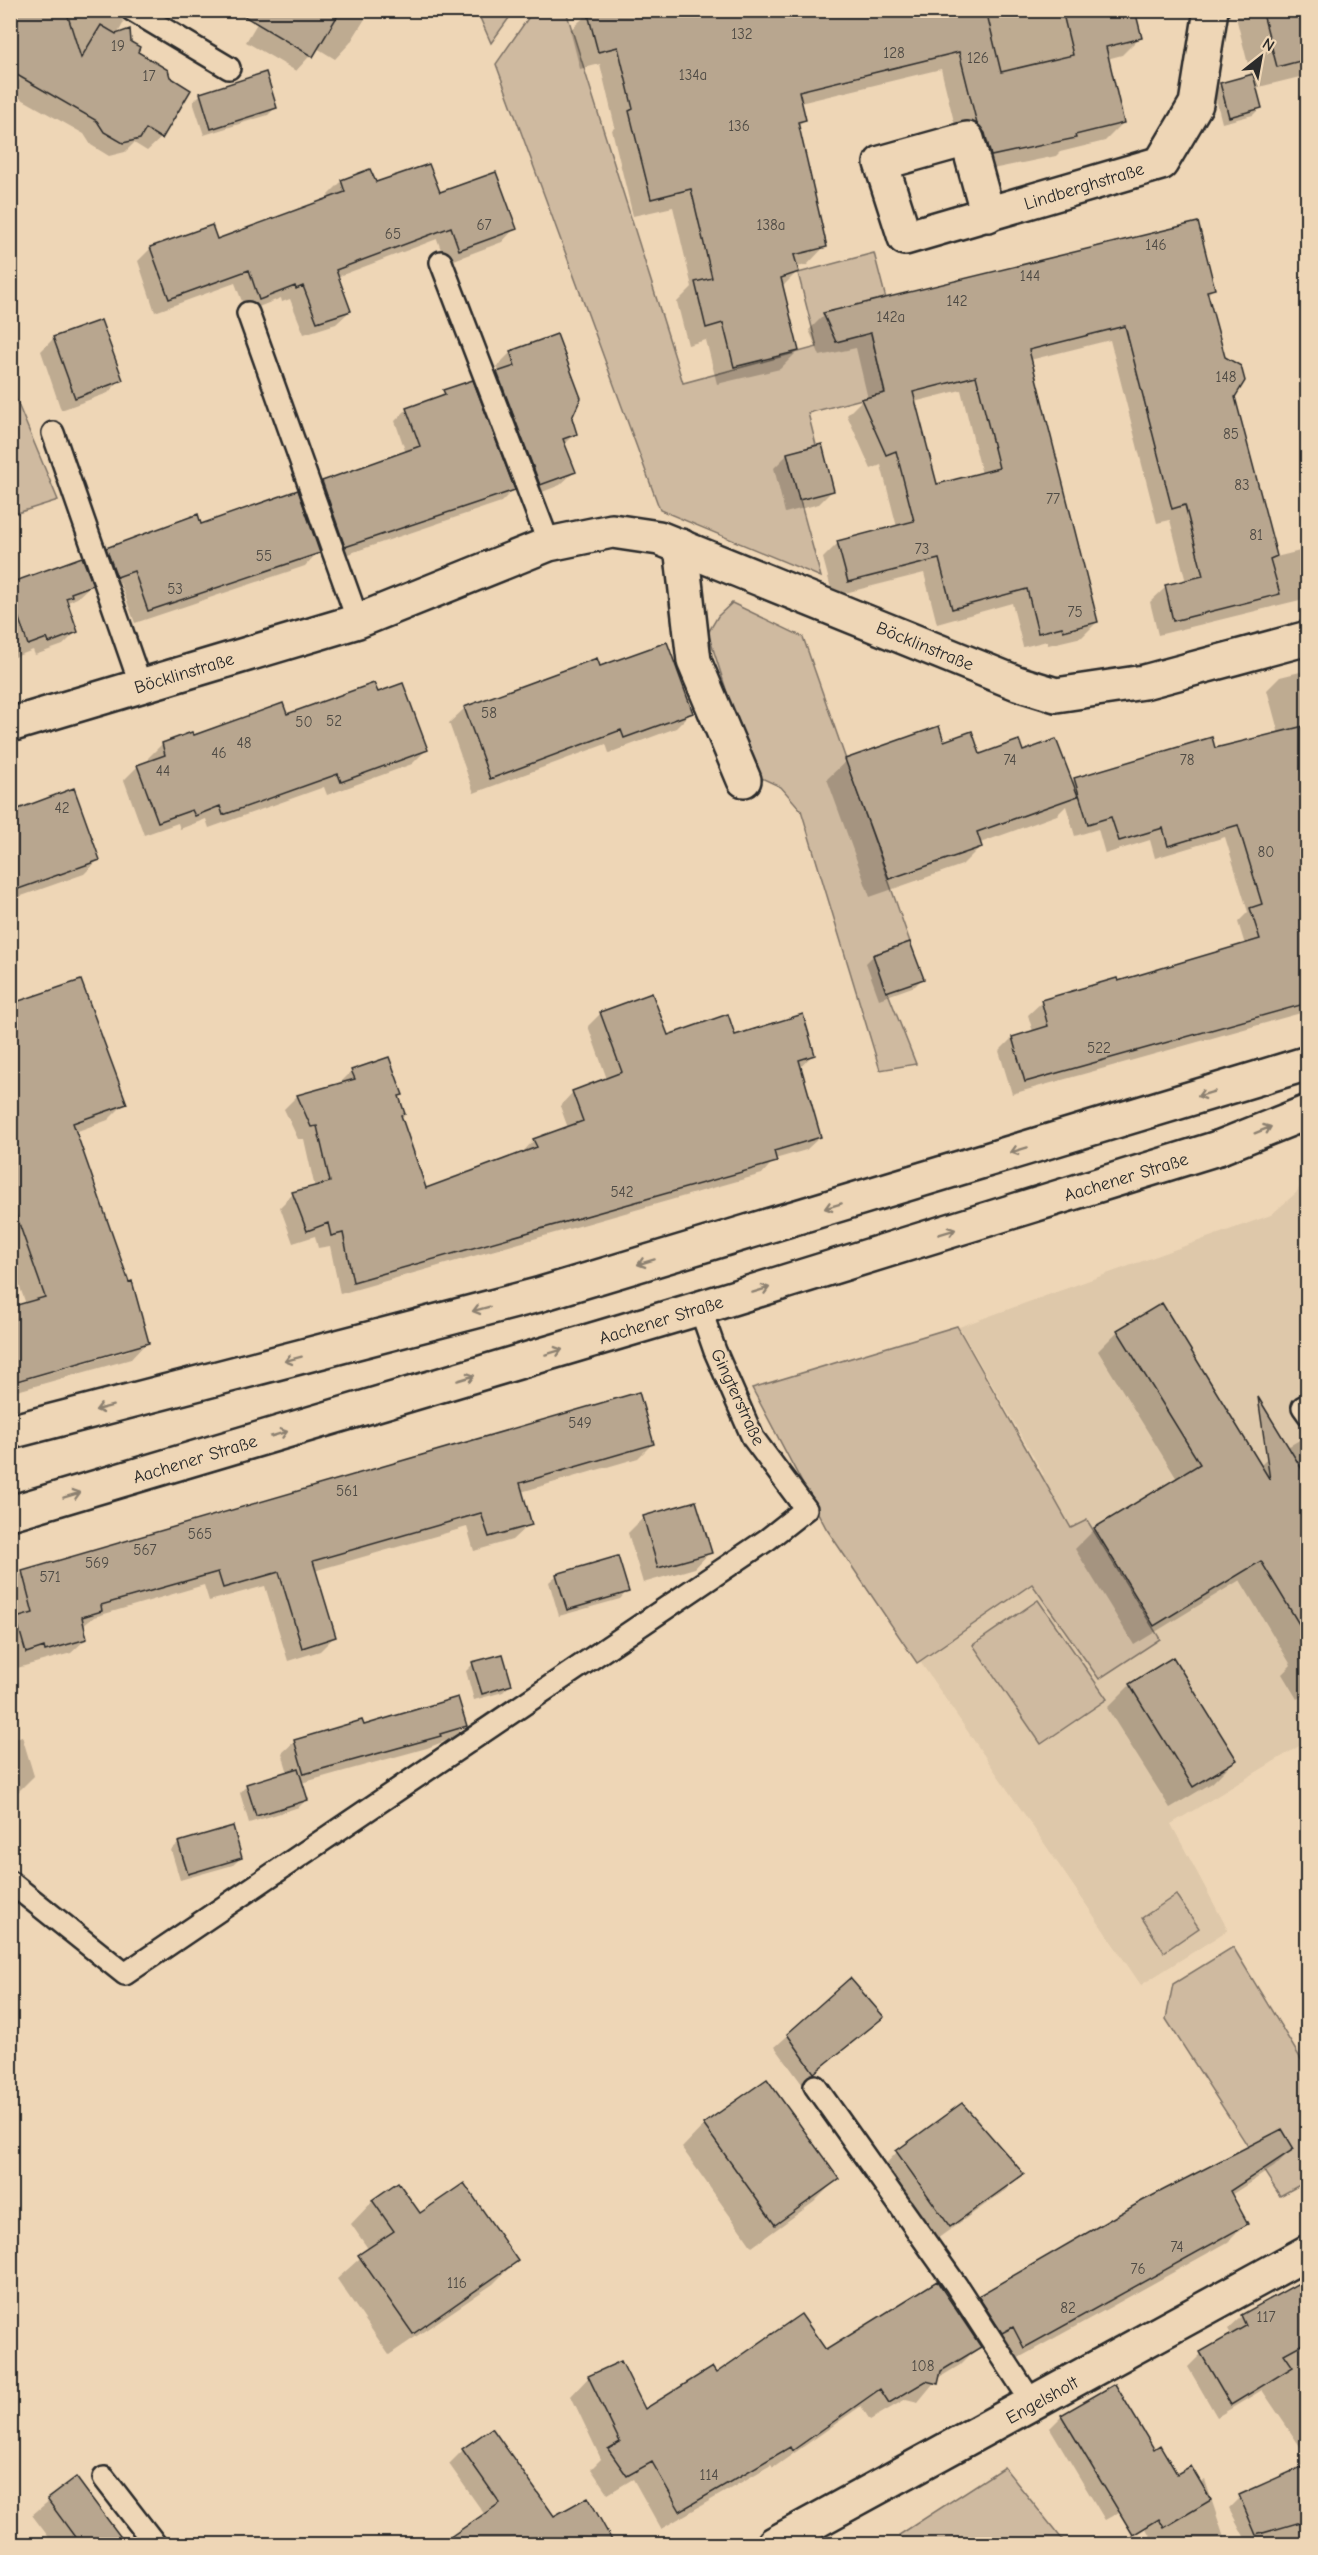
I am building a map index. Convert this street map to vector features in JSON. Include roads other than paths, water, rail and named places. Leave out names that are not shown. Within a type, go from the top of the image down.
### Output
[{"type":"main road","name":"Lindberghstraße","points":[[988,215],[1161,163],[1196,104],[1211,10]]},
{"type":"main road","name":"Böcklinstraße","points":[[10,725],[358,621],[549,544],[612,531],[659,538],[681,546],[1017,683],[1056,695],[1144,682],[1308,638]]},
{"type":"main road","points":[[681,546],[694,661],[744,780]]},
{"type":"main road","points":[[10,1432],[538,1295],[1308,1063]]},
{"type":"main road","name":"Aachener Straße","points":[[10,1514],[700,1308],[1218,1148],[1308,1112]]},
{"type":"main road","name":"Engelsholt","points":[[774,2544],[1308,2253]]},
{"type":"lane","points":[[132,10],[229,68]]},
{"type":"lane","points":[[441,262],[549,544]]},
{"type":"lane","points":[[248,312],[358,621]]},
{"type":"lane","points":[[53,433],[141,686]]},
{"type":"lane","name":"Gingterstraße","points":[[10,1882],[125,1974],[768,1539],[806,1509],[753,1438],[715,1351],[700,1308]]},
{"type":"lane","points":[[815,2086],[956,2285],[1033,2404]]},
{"type":"lane","points":[[104,2478],[155,2544]]}]
